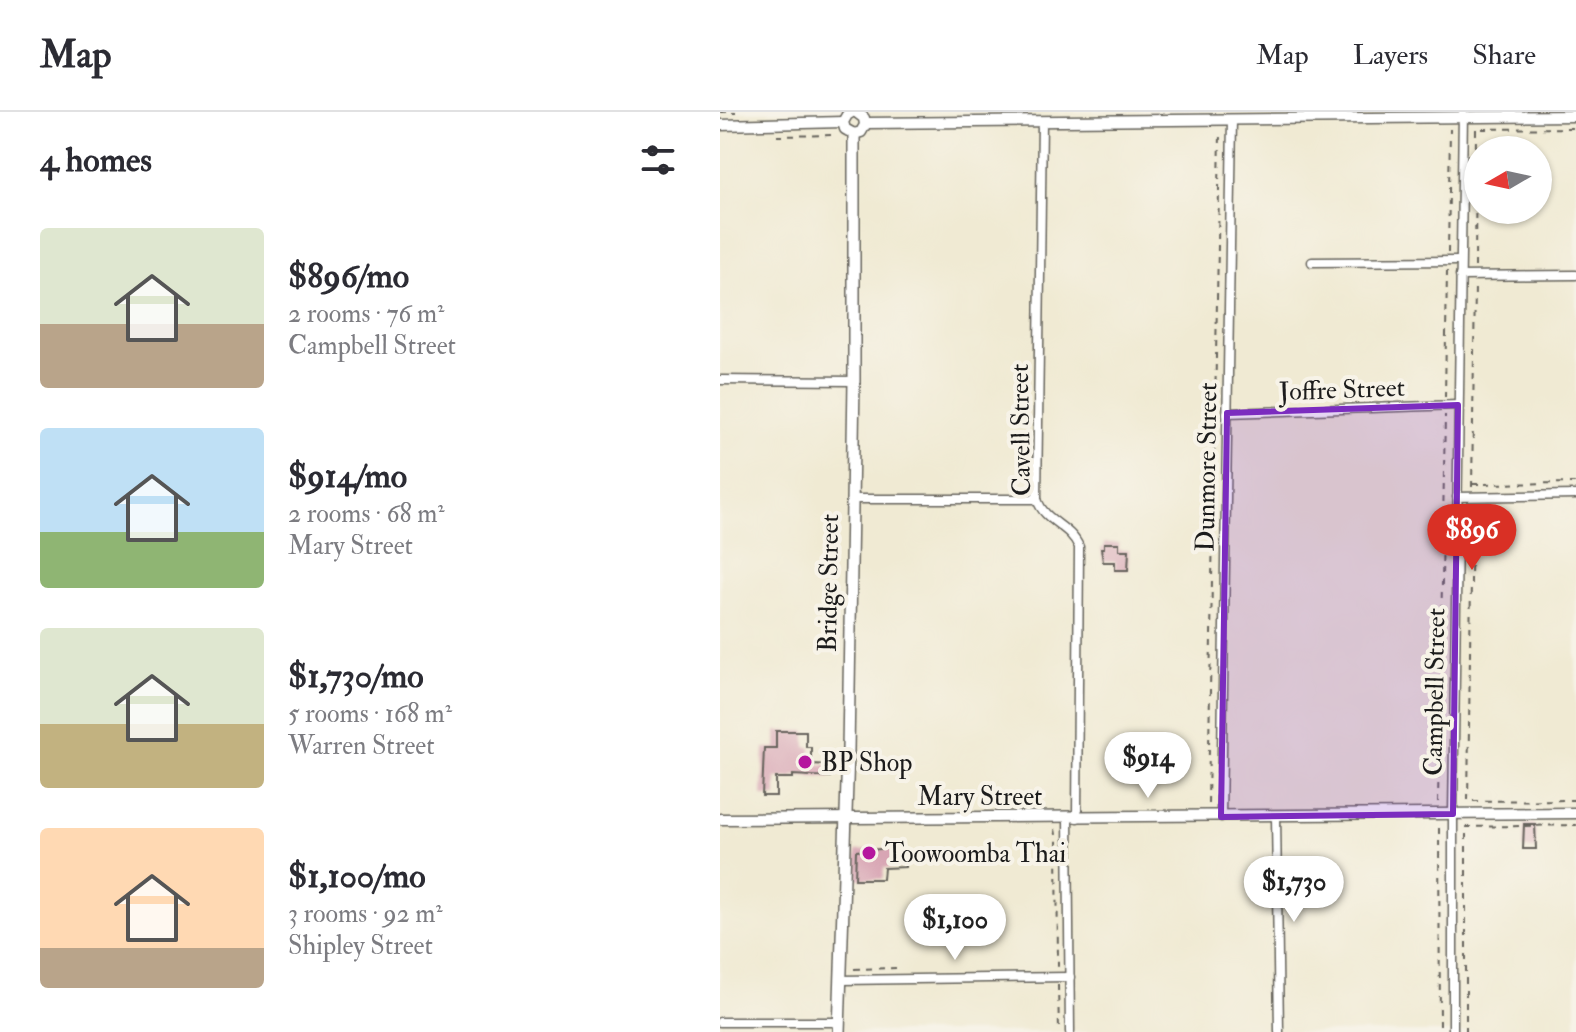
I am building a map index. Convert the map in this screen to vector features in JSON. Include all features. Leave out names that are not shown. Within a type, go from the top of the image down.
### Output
[{"type":"main road","name":"Bridge Street","points":[[839,1027],[854,381],[854,134]]},
{"type":"street","points":[[854,112],[862,115],[866,123],[861,132],[854,134],[845,129],[843,122],[847,115],[854,112]]},
{"type":"street","points":[[866,123],[1029,116],[1042,121],[1218,115],[1232,119],[1463,114],[1576,116]]},
{"type":"street","name":"Campbell Street","points":[[1453,1032],[1463,114]]},
{"type":"street","name":"Dunmore Street","points":[[1221,817],[1232,119]]},
{"type":"street","name":"Cavell Street","points":[[1042,121],[1037,499],[1045,515],[1069,532],[1079,547],[1070,1032]]},
{"type":"street","points":[[720,125],[843,122]]},
{"type":"street","points":[[1312,262],[1460,261]]},
{"type":"street","points":[[1460,276],[1576,275]]},
{"type":"street","points":[[720,380],[854,381]]},
{"type":"street","name":"Joffre Street","points":[[1227,413],[1458,405]]},
{"type":"street","points":[[1457,497],[1576,495]]},
{"type":"street","points":[[851,499],[1037,499]]},
{"type":"street","name":"Mary Street","points":[[720,819],[1576,813]]},
{"type":"street","points":[[1276,816],[1279,1032]]},
{"type":"street","points":[[841,980],[1070,977]]},
{"type":"street","points":[[720,1022],[839,1027]]},
{"type":"path","points":[[720,112],[736,112]]},
{"type":"path","points":[[1576,128],[1476,129],[1468,801],[1576,800]]},
{"type":"path","points":[[1438,802],[1450,129]]},
{"type":"path","points":[[1208,803],[1220,133]]},
{"type":"path","points":[[777,136],[838,135]]},
{"type":"path","points":[[1472,484],[1576,483]]},
{"type":"path","points":[[1466,1032],[1466,827],[1576,825]]},
{"type":"path","points":[[1439,828],[1440,1032]]},
{"type":"path","points":[[1055,829],[1059,1032]]},
{"type":"path","points":[[854,969],[898,968]]},
{"type":"highlighted area","points":[[1458,405],[1453,814],[1221,817],[1227,413]]},
{"type":"building","points":[[1104,543],[1119,543],[1119,550],[1129,550],[1128,570],[1115,570],[1115,562],[1103,562],[1101,548],[1104,548]]},
{"type":"building","points":[[776,731],[806,731],[806,747],[811,747],[811,764],[830,765],[830,777],[793,775],[793,778],[776,778],[776,796],[762,796],[764,748],[776,748]]},
{"type":"building","points":[[1524,824],[1535,824],[1536,849],[1523,849]]},
{"type":"building","points":[[893,848],[894,856],[905,856],[905,867],[884,868],[883,879],[855,879],[856,851]]},
{"type":"place","name":"BP Shop","points":[[805,762]]},
{"type":"place","name":"Toowoomba Thai","points":[[869,853]]}]
